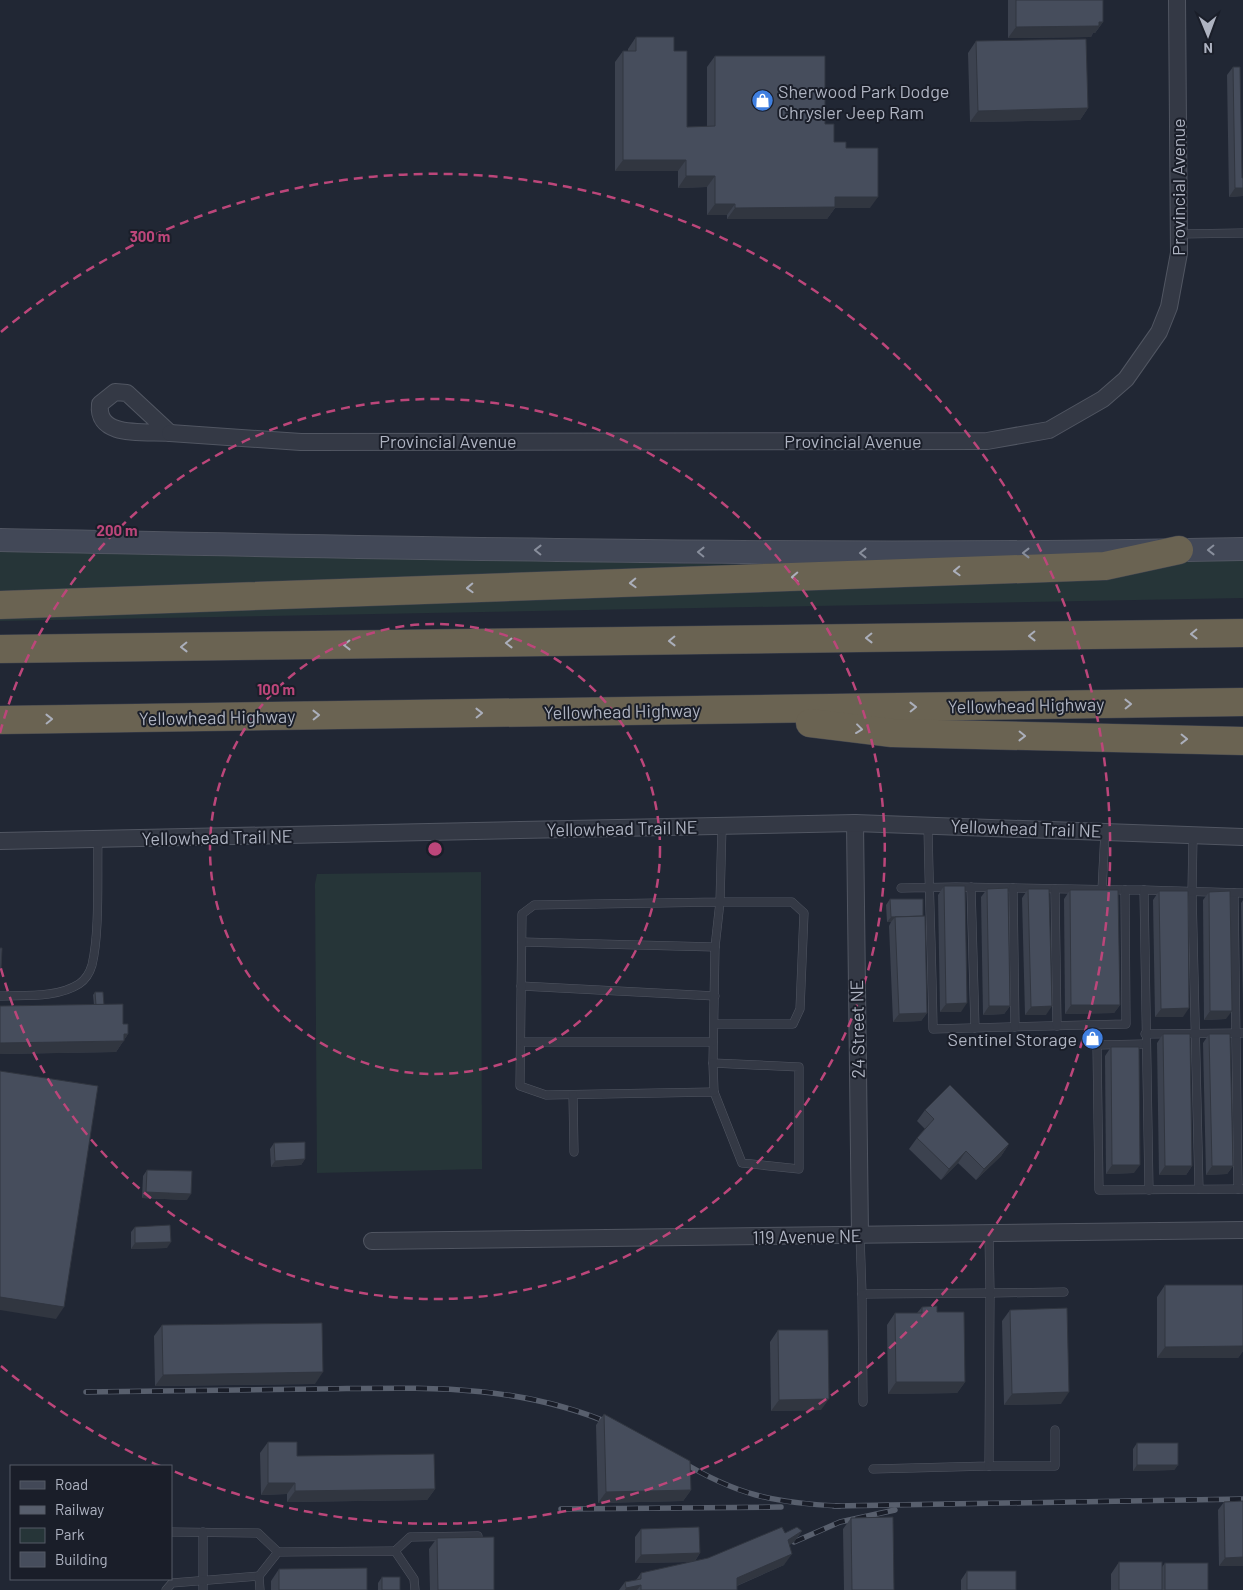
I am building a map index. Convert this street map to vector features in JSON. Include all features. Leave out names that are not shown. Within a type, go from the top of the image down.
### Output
[{"type":"highway","points":[[0,605],[1105,566],[1180,550]]},
{"type":"highway","points":[[0,649],[1243,633]]},
{"type":"highway","name":"Yellowhead Highway","points":[[0,720],[1243,702]]},
{"type":"highway","points":[[707,710],[892,733],[1243,741]]},
{"type":"main road","points":[[0,540],[759,553],[1041,553],[1243,549]]},
{"type":"street","name":"Provincial Avenue","points":[[170,433],[301,442],[978,441],[1050,430],[1104,400],[1126,379],[1159,332],[1169,307],[1179,253],[1177,0]]},
{"type":"street","name":"Yellowhead Trail NE","points":[[0,841],[855,822],[1243,837]]},
{"type":"street","name":"24 Street NE","points":[[855,822],[860,1235]]},
{"type":"street","name":"119 Avenue NE","points":[[372,1241],[1243,1230]]},
{"type":"lane","points":[[1179,234],[1243,233]]},
{"type":"lane","points":[[928,824],[933,1029],[1126,1024],[1124,890]]},
{"type":"lane","points":[[713,1063],[798,1067],[799,1169],[742,1163],[714,1092],[713,1063],[713,1042],[715,947],[720,902],[722,826]]},
{"type":"lane","points":[[1102,890],[1105,831]]},
{"type":"lane","points":[[1193,835],[1192,892],[1199,1189]]},
{"type":"lane","points":[[0,996],[57,993],[81,983],[87,976],[91,967],[94,946],[98,839]]},
{"type":"lane","points":[[971,887],[975,1028]]},
{"type":"lane","points":[[901,888],[971,887],[1243,893]]},
{"type":"lane","points":[[1013,888],[1015,1027]]},
{"type":"lane","points":[[1055,889],[1058,1026]]},
{"type":"lane","points":[[1144,890],[1145,1044],[1149,1190]]},
{"type":"lane","points":[[1145,1044],[1097,1045],[1099,1190],[1241,1189],[1240,1034],[1234,893]]},
{"type":"lane","points":[[714,1024],[793,1024],[800,1008],[804,913],[792,902],[534,905],[522,914],[520,1086],[546,1095],[714,1092]]},
{"type":"lane","points":[[522,942],[715,947]]},
{"type":"lane","points":[[521,986],[714,996]]},
{"type":"lane","points":[[1145,1034],[1240,1034]]},
{"type":"lane","points":[[521,1042],[713,1042]]},
{"type":"lane","points":[[573,1095],[574,1152]]},
{"type":"lane","points":[[989,1233],[989,1466]]},
{"type":"lane","points":[[860,1235],[863,1402]]},
{"type":"lane","points":[[862,1294],[1064,1292]]},
{"type":"lane","points":[[873,1469],[1055,1466],[1054,1430]]},
{"type":"lane","points":[[172,1532],[258,1533],[278,1552],[395,1550],[410,1537],[478,1536]]},
{"type":"lane","points":[[203,1532],[204,1590]]},
{"type":"lane","points":[[395,1550],[414,1578],[415,1590]]},
{"type":"lane","points":[[260,1590],[259,1576],[278,1552]]},
{"type":"lane","points":[[166,1590],[172,1584],[259,1576]]},
{"type":"green space","points":[[0,551],[763,565],[0,592]]},
{"type":"green space","points":[[1243,559],[1243,598],[0,621],[0,616]]},
{"type":"green space","points":[[481,872],[482,1169],[317,1173],[315,884],[317,874]]},
{"type":"building","points":[[1016,0],[1103,0],[1103,22],[1099,22],[1099,26],[1016,27]]},
{"type":"building","name":"Sherwood Park Dodge Chrysler Jeep Ram","points":[[636,37],[674,37],[674,51],[687,51],[687,127],[715,126],[715,56],[825,56],[825,124],[834,124],[834,142],[846,142],[846,148],[878,148],[878,197],[835,197],[835,207],[735,208],[735,204],[715,204],[715,176],[686,176],[686,160],[623,160],[623,51],[636,51]]},
{"type":"building","points":[[1086,39],[1088,108],[978,111],[976,41]]},
{"type":"building","points":[[1233,67],[1240,67],[1243,188],[1235,188]]},
{"type":"building","points":[[944,886],[965,886],[967,1003],[946,1004]]},
{"type":"building","points":[[1008,888],[1010,1006],[989,1006],[987,889]]},
{"type":"building","points":[[1028,889],[1049,889],[1052,1006],[1031,1007]]},
{"type":"building","points":[[1070,890],[1118,890],[1120,1005],[1071,1005]]},
{"type":"building","points":[[1159,891],[1188,891],[1189,1008],[1161,1009]]},
{"type":"building","points":[[1230,891],[1232,1011],[1210,1011],[1209,892]]},
{"type":"building","points":[[890,899],[923,899],[923,916],[891,917]]},
{"type":"building","points":[[925,916],[927,1013],[899,1014],[895,917]]},
{"type":"building","points":[[0,948],[2,948],[1,969],[0,969]]},
{"type":"building","points":[[95,992],[103,992],[104,1005],[96,1005]]},
{"type":"building","points":[[123,1004],[123,1024],[128,1024],[128,1034],[124,1034],[124,1041],[0,1043],[0,1006]]},
{"type":"building","points":[[1163,1034],[1190,1034],[1192,1166],[1165,1166]]},
{"type":"building","points":[[1209,1034],[1230,1034],[1233,1166],[1212,1166]]},
{"type":"building","points":[[1111,1047],[1139,1047],[1140,1165],[1112,1165]]},
{"type":"building","points":[[0,1071],[98,1086],[64,1307],[0,1297]]},
{"type":"building","points":[[950,1085],[1009,1144],[984,1169],[966,1151],[949,1169],[917,1138],[934,1119],[925,1110]]},
{"type":"building","points":[[305,1142],[305,1159],[275,1161],[274,1143]]},
{"type":"building","points":[[147,1170],[192,1171],[191,1194],[146,1192]]},
{"type":"building","points":[[170,1225],[171,1242],[135,1243],[135,1227]]},
{"type":"building","points":[[1165,1285],[1243,1285],[1243,1346],[1165,1347]]},
{"type":"building","points":[[937,1306],[937,1312],[964,1312],[965,1382],[896,1382],[895,1313],[922,1313],[922,1307]]},
{"type":"building","points":[[1067,1308],[1069,1392],[1012,1394],[1010,1310]]},
{"type":"building","points":[[322,1323],[323,1372],[163,1375],[162,1325]]},
{"type":"building","points":[[778,1330],[828,1330],[829,1399],[779,1400]]},
{"type":"building","points":[[604,1414],[690,1461],[691,1490],[606,1492]]},
{"type":"building","points":[[268,1442],[297,1442],[297,1456],[434,1454],[435,1489],[295,1491],[295,1483],[268,1483]]},
{"type":"building","points":[[1137,1443],[1178,1443],[1178,1465],[1137,1465]]},
{"type":"building","points":[[1243,1501],[1243,1557],[1225,1558],[1224,1502]]},
{"type":"building","points":[[893,1517],[894,1590],[852,1590],[851,1518]]},
{"type":"building","points":[[699,1527],[700,1553],[641,1555],[641,1529]]},
{"type":"building","points":[[782,1527],[785,1533],[797,1527],[802,1531],[788,1540],[792,1554],[737,1578],[737,1590],[641,1590],[641,1585],[626,1588],[625,1582],[641,1579],[641,1573],[708,1558]]},
{"type":"building","points":[[494,1537],[494,1590],[438,1590],[437,1538]]},
{"type":"building","points":[[1119,1562],[1162,1562],[1162,1590],[1119,1590]]},
{"type":"building","points":[[1165,1563],[1208,1563],[1208,1590],[1165,1590]]},
{"type":"building","points":[[367,1568],[367,1590],[279,1590],[279,1569]]},
{"type":"building","points":[[967,1571],[1016,1571],[1016,1590],[967,1590]]},
{"type":"building","points":[[382,1577],[400,1577],[400,1590],[382,1590]]},
{"type":"railway","points":[[86,1392],[394,1388],[467,1390],[504,1394],[540,1401],[577,1411],[614,1425]]},
{"type":"railway","points":[[679,1460],[719,1482],[756,1495],[816,1505],[839,1506]]},
{"type":"railway","points":[[834,1506],[1243,1499]]},
{"type":"railway","points":[[561,1509],[781,1507]]},
{"type":"railway","points":[[794,1542],[840,1522],[895,1510]]},
{"type":"place","name":"Sherwood Park Dodge Chrysler Jeep Ram","points":[[762,101]]},
{"type":"place","name":"Sentinel Storage","points":[[1093,1039]]}]
